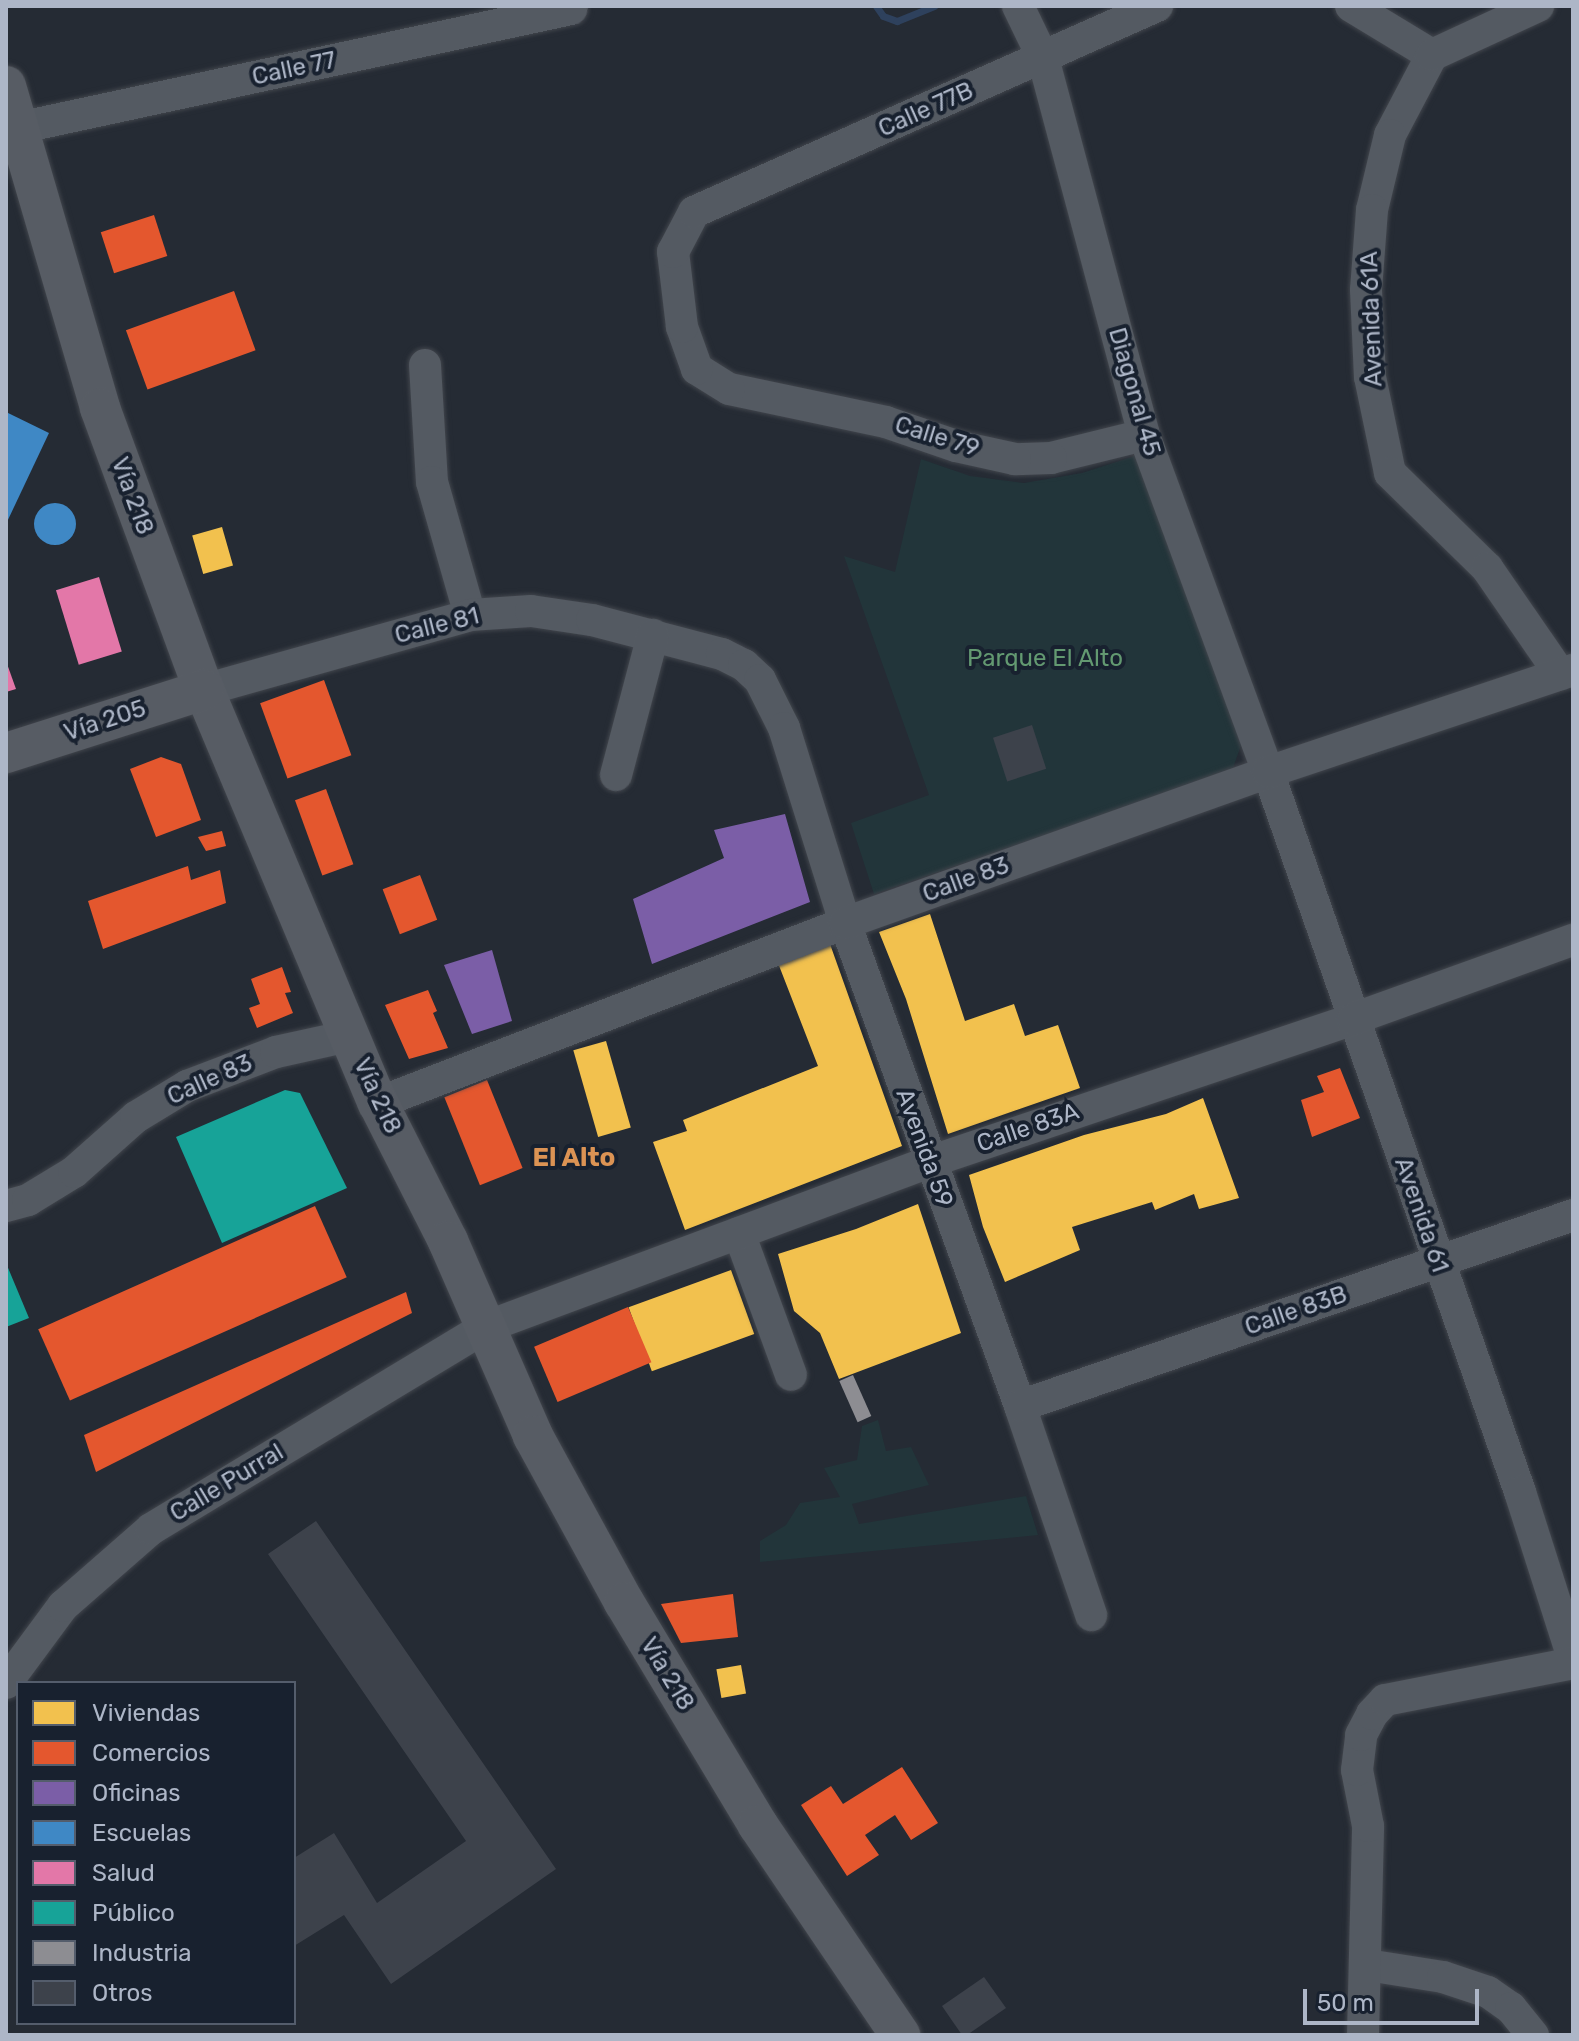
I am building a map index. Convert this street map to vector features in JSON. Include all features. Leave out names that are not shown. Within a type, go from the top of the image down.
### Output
[{"type":"main road","name":"Vía 218","points":[[6,86],[100,408],[204,690],[378,1103],[448,1241],[533,1436],[624,1602],[758,1825],[900,2035]]},
{"type":"main road","name":"Vía 205","points":[[6,753],[204,690]]},
{"type":"street","name":"Diagonal 45","points":[[1018,6],[1043,58],[1144,435],[1268,772]]},
{"type":"street","name":"Calle 77B","points":[[729,389],[697,369],[682,327],[673,252],[694,212],[1157,6]]},
{"type":"street","points":[[1351,6],[1432,55],[1538,6]]},
{"type":"street","name":"Calle 77","points":[[18,128],[571,9]]},
{"type":"street","name":"Avenida 61A","points":[[1432,55],[1390,135],[1372,210],[1366,290],[1372,391],[1390,473],[1487,568],[1567,672]]},
{"type":"street","points":[[425,365],[432,482],[470,615]]},
{"type":"street","name":"Calle 79","points":[[729,389],[886,422],[956,446],[1015,459],[1051,458],[1144,435]]},
{"type":"street","name":"Calle 81","points":[[204,690],[470,615],[531,611],[592,620],[722,654],[744,665],[760,680]]},
{"type":"street","points":[[616,775],[653,635]]},
{"type":"street","name":"Calle 83","points":[[378,1103],[845,923],[1268,772],[1567,672]]},
{"type":"street","name":"Avenida 59","points":[[760,680],[784,728],[845,923],[929,1162],[1020,1406],[1091,1615]]},
{"type":"street","name":"Avenida 61","points":[[1268,772],[1520,1492],[1573,1660]]},
{"type":"street","name":"Calle 83A","points":[[486,1327],[929,1162],[1353,1019],[1573,940]]},
{"type":"street","name":"Calle 83","points":[[6,1206],[28,1200],[74,1172],[136,1117],[187,1086],[276,1052],[349,1036]]},
{"type":"street","name":"Calle 83B","points":[[1020,1406],[1573,1215]]},
{"type":"street","points":[[739,1233],[791,1375]]},
{"type":"street","name":"Calle Purral","points":[[6,1683],[63,1606],[151,1529],[486,1327]]},
{"type":"street","points":[[1363,2035],[1368,1826],[1357,1770],[1361,1735],[1372,1714],[1385,1700],[1573,1660]]},
{"type":"street","points":[[1367,1965],[1443,1977],[1488,1992],[1511,2008],[1533,2035]]},
{"type":"green space","name":"Parque El Alto","points":[[1138,455],[1241,745],[1232,771],[874,894],[851,823],[929,795],[844,556],[895,572],[921,459],[970,476],[1024,483],[1082,473]]},
{"type":"green space","points":[[878,1420],[886,1451],[911,1447],[929,1485],[852,1504],[859,1524],[1026,1496],[1038,1535],[760,1562],[760,1541],[786,1525],[800,1503],[840,1497],[824,1468],[857,1460],[862,1426]]},
{"type":"building: Viviendas","points":[[222,527],[233,565],[203,574],[192,536]]},
{"type":"building: Viviendas","points":[[930,914],[965,1021],[1014,1004],[1025,1036],[1058,1025],[1080,1088],[948,1134],[906,999],[879,932]]},
{"type":"building: Viviendas","points":[[830,944],[902,1146],[685,1230],[653,1142],[687,1131],[683,1120],[818,1066],[778,963]]},
{"type":"building: Viviendas","points":[[606,1041],[631,1128],[598,1137],[573,1050]]},
{"type":"building: Viviendas","points":[[1203,1098],[1239,1198],[1199,1209],[1194,1194],[1155,1210],[1152,1202],[1072,1227],[1080,1250],[1005,1282],[983,1227],[969,1175],[1084,1135],[1166,1114]]},
{"type":"building: Viviendas","points":[[918,1204],[961,1333],[839,1379],[820,1333],[794,1311],[778,1254],[856,1229]]},
{"type":"building: Viviendas","points":[[731,1270],[754,1334],[652,1371],[629,1307]]},
{"type":"building: Viviendas","points":[[741,1665],[746,1694],[721,1698],[716,1669]]},
{"type":"building: Comercios","points":[[154,215],[167,256],[114,273],[101,232]]},
{"type":"building: Comercios","points":[[234,291],[256,350],[147,390],[126,330]]},
{"type":"building: Comercios","points":[[324,680],[351,755],[287,778],[260,703]]},
{"type":"building: Comercios","points":[[161,757],[181,764],[201,820],[156,837],[130,769]]},
{"type":"building: Comercios","points":[[326,789],[353,864],[322,875],[295,800]]},
{"type":"building: Comercios","points":[[222,831],[226,846],[206,851],[198,837]]},
{"type":"building: Comercios","points":[[188,866],[191,880],[220,870],[226,903],[103,949],[88,901]]},
{"type":"building: Comercios","points":[[420,875],[437,920],[400,934],[383,889]]},
{"type":"building: Comercios","points":[[282,967],[291,992],[285,993],[293,1013],[257,1028],[249,1008],[260,1004],[251,979]]},
{"type":"building: Comercios","points":[[428,990],[437,1011],[433,1013],[448,1048],[409,1059],[385,1005]]},
{"type":"building: Comercios","points":[[1340,1068],[1360,1118],[1312,1137],[1301,1100],[1324,1092],[1317,1076]]},
{"type":"building: Comercios","points":[[487,1080],[523,1168],[480,1185],[444,1097]]},
{"type":"building: Comercios","points":[[315,1206],[347,1277],[70,1400],[38,1329]]},
{"type":"building: Comercios","points":[[406,1292],[412,1313],[96,1472],[84,1435]]},
{"type":"building: Comercios","points":[[628,1307],[651,1362],[558,1402],[534,1347]]},
{"type":"building: Comercios","points":[[733,1594],[738,1637],[681,1643],[661,1604]]},
{"type":"building: Comercios","points":[[902,1767],[938,1823],[911,1840],[895,1815],[865,1835],[879,1855],[847,1876],[801,1805],[831,1786],[843,1804]]},
{"type":"building: Oficinas","points":[[785,814],[810,902],[652,964],[633,899],[724,858],[714,830]]},
{"type":"building: Oficinas","points":[[492,950],[512,1021],[472,1034],[444,965]]},
{"type":"building: Escuelas","points":[[6,412],[49,433],[6,524]]},
{"type":"building: Escuelas","points":[[55,503],[70,509],[76,524],[70,539],[55,545],[40,539],[34,524],[40,509]]},
{"type":"building: Salud","points":[[99,577],[122,652],[79,665],[56,590]]},
{"type":"building: Salud","points":[[6,661],[16,689],[6,692]]},
{"type":"building: Público","points":[[285,1090],[300,1093],[347,1188],[222,1243],[176,1137]]},
{"type":"building: Público","points":[[6,1263],[29,1318],[6,1327]]},
{"type":"building: Industria","points":[[853,1375],[871,1416],[858,1422],[839,1381]]},
{"type":"building: Otros","points":[[1032,725],[1046,769],[1007,781],[993,738]]},
{"type":"building: Otros","points":[[316,1521],[556,1869],[391,1984],[344,1915],[296,1945],[296,1857],[334,1833],[377,1903],[466,1841],[268,1554]]},
{"type":"building: Otros","points":[[984,1977],[1006,2008],[967,2035],[962,2035],[942,2006]]},
{"type":"waterway","points":[[876,6],[883,16],[897,21],[934,6]]},
{"type":"district","name":"El Alto","points":[[574,1158]]}]
